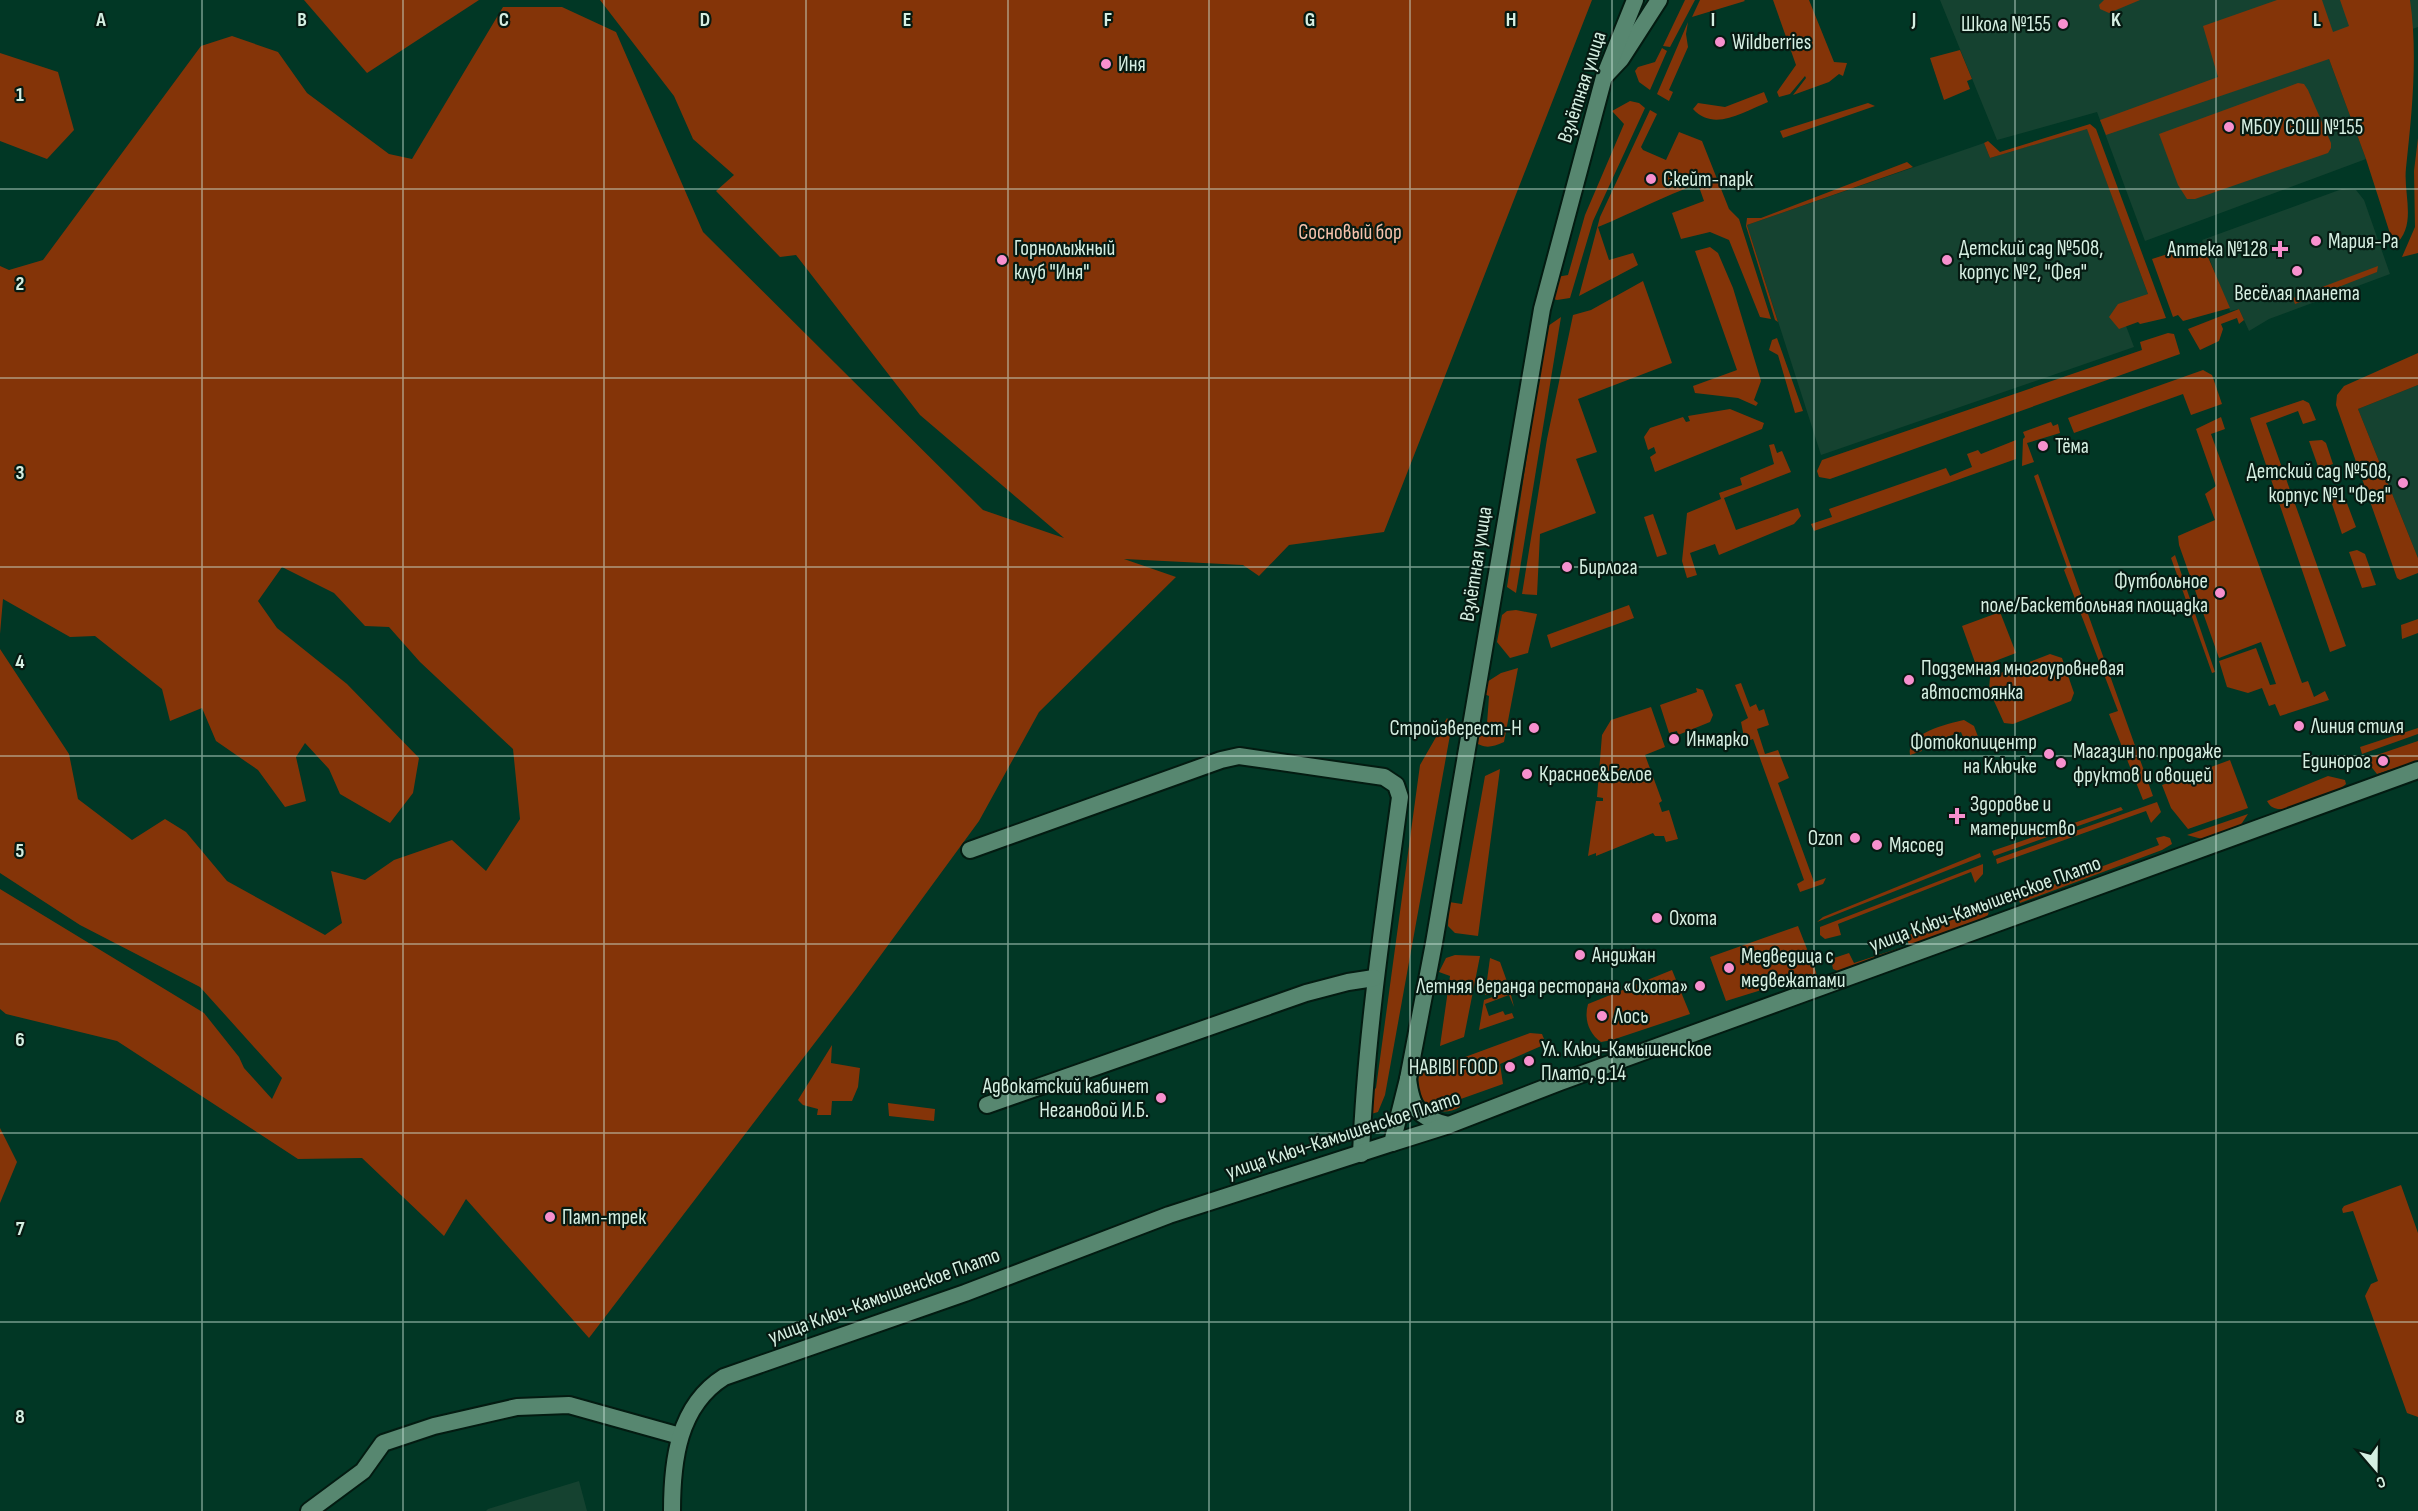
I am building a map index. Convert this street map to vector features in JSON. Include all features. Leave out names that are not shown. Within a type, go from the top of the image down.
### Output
[{"type":"street","name":"Взлётная улица","points":[[1392,1143],[1408,1079],[1483,665],[1492,599],[1542,309],[1604,77],[1635,0]]},
{"type":"street","points":[[1604,77],[1621,59],[1659,0]]},
{"type":"street","points":[[970,850],[1221,760],[1239,756],[1384,777],[1396,784],[1400,797],[1374,978],[1363,1099],[1361,1154]]},
{"type":"street","name":"улица Ключ-Камышенское Плато","points":[[672,1511],[672,1489],[680,1436],[697,1399],[724,1377],[965,1293],[1169,1215],[1449,1125],[1560,1082],[2418,770]]},
{"type":"street","points":[[987,1105],[1306,993],[1374,978]]},
{"type":"street","points":[[1408,1079],[1410,1096],[1419,1113],[1429,1119],[1449,1125]]},
{"type":"street","points":[[309,1511],[363,1471],[383,1443],[434,1426],[517,1407],[569,1405],[680,1436]]},
{"type":"shaded area","name":"МБОУ СОШ №155","points":[[1940,0],[2418,0],[2418,27],[2329,59],[2366,159],[2145,241],[2097,112],[1997,140]]},
{"type":"shaded area","name":"Детский сад №508, корпус №2, \"Фея\"","points":[[2087,128],[2148,294],[2126,326],[2134,347],[1821,455],[1747,225],[1984,143],[1990,158]]},
{"type":"shaded area","name":"Мария-Ра","points":[[2342,189],[2356,190],[2364,200],[2390,274],[2269,319],[2249,331],[2239,309],[2230,311],[2202,240]]},
{"type":"shaded area","name":"Детский сад №508, корпус №1 \"Фея\"","points":[[2418,385],[2418,558],[2358,409]]},
{"type":"shaded area","points":[[579,1481],[587,1511],[486,1511],[488,1509]]},
{"type":"green space","points":[[304,0],[479,0],[367,73]]},
{"type":"green space","name":"Сосновый бор","points":[[600,0],[1592,0],[1384,532],[1289,545],[1259,576],[1243,565],[1124,559],[1176,577],[1039,712],[979,821],[856,989],[589,1338],[466,1199],[444,1236],[362,1158],[298,1159],[117,1041],[6,1014],[0,1009],[0,889],[204,1013],[239,1057],[244,1068],[272,1099],[282,1078],[200,987],[80,925],[0,873],[0,649],[69,754],[78,799],[132,840],[165,819],[186,832],[227,881],[325,935],[342,923],[331,871],[365,880],[394,860],[452,840],[486,871],[520,819],[513,749],[420,662],[389,627],[365,626],[334,593],[282,567],[258,601],[277,628],[347,684],[419,758],[413,793],[390,823],[340,794],[329,769],[305,743],[296,757],[306,801],[285,807],[258,770],[216,741],[202,708],[170,721],[162,689],[95,636],[70,637],[3,599],[0,634],[0,266],[9,270],[43,260],[201,46],[232,36],[278,52],[307,93],[389,154],[412,159],[503,7],[562,7],[616,32],[703,232],[983,510],[1064,538],[920,415],[796,255],[780,257],[716,191],[734,175],[693,139],[674,96]]},
{"type":"green space","points":[[1685,0],[1695,0],[1670,47],[1663,46]]},
{"type":"green space","points":[[1700,0],[1744,0],[1745,1],[1692,17]]},
{"type":"green space","points":[[1773,0],[1809,0],[1834,62],[1847,63],[1843,76],[1839,74],[1829,82],[1793,95],[1806,78],[1805,76],[1790,94],[1779,97],[1777,92],[1796,65]]},
{"type":"green space","points":[[2104,0],[2140,0],[2109,13],[2100,9],[2099,5]]},
{"type":"green space","points":[[2277,0],[2322,0],[2333,32],[2349,26],[2340,0],[2410,0],[2414,62],[2406,168],[2408,220],[2406,229],[2394,246],[2366,159],[2329,59],[2106,135],[2100,120],[2218,77],[2203,26]]},
{"type":"green space","points":[[1688,22],[1686,34],[1688,47],[1669,90],[1673,92],[1669,101],[1657,94]]},
{"type":"green space","points":[[1662,48],[1667,51],[1650,90],[1639,82],[1635,71],[1638,67],[1655,62]]},
{"type":"green space","points":[[1960,50],[1972,79],[1967,81],[1970,89],[1944,100],[1930,58]]},
{"type":"green space","points":[[0,53],[58,72],[74,130],[47,159],[0,141]]},
{"type":"green space","points":[[2298,83],[2304,84],[2308,90],[2331,143],[2328,153],[2195,199],[2187,199],[2178,185],[2159,134]]},
{"type":"green space","points":[[1764,92],[1768,102],[1729,118],[1710,119],[1701,116],[1693,109],[1698,103],[1725,107]]},
{"type":"green space","points":[[1630,101],[1639,103],[1645,108],[1593,221],[1570,298],[1557,300],[1550,298],[1551,278],[1568,275],[1585,215],[1624,124],[1612,111]]},
{"type":"green space","points":[[1868,103],[1875,106],[1783,138],[1780,131]]},
{"type":"green space","points":[[1650,110],[1657,114],[1641,147],[1643,150],[1666,160],[1679,132],[1702,141],[1729,209],[1739,219],[1771,319],[1760,317],[1729,240],[1710,232],[1681,239],[1672,213],[1704,201],[1698,184],[1598,227],[1609,260],[1633,253],[1638,265],[1579,296],[1600,217]]},
{"type":"green space","points":[[2090,124],[2096,129],[2166,318],[2140,324],[2138,322],[2119,329],[2109,317],[2118,304],[2148,294],[2087,129],[1990,158],[1984,143],[1988,141],[2000,152]]},
{"type":"green space","points":[[2418,138],[2418,253],[2402,257],[2415,227],[2414,171]]},
{"type":"green space","points":[[1907,162],[1913,167],[1747,225],[1778,322],[1775,320],[1746,226],[1747,218],[1761,218]]},
{"type":"green space","points":[[2202,243],[2230,308],[2183,321],[2178,315],[2173,317],[2152,259]]},
{"type":"green space","points":[[1710,247],[1718,253],[1733,288],[1761,381],[1754,400],[1758,403],[1756,406],[1738,398],[1695,393],[1693,386],[1737,370],[1695,251]]},
{"type":"green space","points":[[2378,266],[2377,272],[2295,304],[2293,298]]},
{"type":"green space","points":[[1643,281],[1672,363],[1578,399],[1597,452],[1576,459],[1596,513],[1540,534],[1537,595],[1522,594],[1547,439],[1573,315],[1591,310]]},
{"type":"green space","points":[[2239,309],[2244,320],[2239,324],[2237,318],[2221,324],[2223,329],[2219,341],[2200,350],[2188,329]]},
{"type":"green space","points":[[1561,317],[1516,593],[1507,587],[1545,337],[1548,326]]},
{"type":"green space","points":[[2168,333],[2174,334],[2180,354],[1830,479],[1819,477],[1817,471],[1822,460],[2142,350],[2140,342]]},
{"type":"green space","points":[[1777,338],[1803,411],[1795,413],[1778,355],[1769,350],[1772,340]]},
{"type":"green space","points":[[2418,353],[2418,385],[2358,409],[2418,558],[2418,573],[2400,580],[2397,578],[2336,405],[2337,395],[2344,386]]},
{"type":"green space","points":[[2203,370],[2212,375],[2222,404],[2191,415],[2183,394],[2074,433],[2068,418]]},
{"type":"green space","points":[[2303,400],[2309,403],[2316,420],[2303,424],[2298,411],[2266,423],[2346,646],[2330,652],[2250,418]]},
{"type":"green space","points":[[1730,409],[1764,423],[1762,429],[1655,472],[1650,457],[1656,453],[1654,447],[1648,450],[1644,437],[1650,428],[1683,417],[1686,422],[1690,421],[1688,416]]},
{"type":"green space","points":[[2221,417],[2225,429],[2211,434],[2302,683],[2308,681],[2314,697],[2325,691],[2329,700],[2280,716],[2275,704],[2269,706],[2262,688],[2248,693],[2227,687],[2219,661],[2256,648],[2270,685],[2276,684],[2261,642],[2219,658],[2179,545],[2178,536],[2215,520],[2205,494],[2216,486],[2196,429]]},
{"type":"green space","points":[[2051,422],[2053,426],[2058,424],[2060,433],[2027,443],[2034,462],[2022,466],[2025,437],[2023,432]]},
{"type":"green space","points":[[2016,440],[2016,459],[1814,531],[1811,524],[1832,517],[1829,509],[1946,468],[1950,476],[1972,467],[1967,454],[1978,450],[1981,454]]},
{"type":"green space","points":[[2322,440],[2326,443],[2333,464],[2319,469],[2309,441]]},
{"type":"green space","points":[[1774,444],[1777,453],[1782,451],[1791,472],[1724,498],[1736,530],[1798,508],[1801,516],[1794,524],[1719,555],[1715,544],[1690,553],[1697,575],[1687,578],[1682,561],[1687,513],[1721,499],[1719,493],[1742,485],[1740,478],[1774,464],[1769,445]]},
{"type":"green space","points":[[2038,474],[2153,796],[2143,800],[2109,714],[2118,711],[2064,570],[2067,567],[2034,476]]},
{"type":"green space","points":[[2341,496],[2345,498],[2356,527],[2342,534],[2330,498]]},
{"type":"green space","points":[[1653,514],[1667,554],[1657,557],[1644,517]]},
{"type":"green space","points":[[2357,550],[2365,554],[2376,585],[2362,588],[2349,552]]},
{"type":"green space","points":[[2175,555],[2215,672],[2212,673],[2171,558]]},
{"type":"green space","points":[[1629,605],[1634,618],[1551,648],[1547,635]]},
{"type":"green space","points":[[1516,610],[1537,614],[1528,653],[1510,658],[1497,642],[1502,615],[1507,611]]},
{"type":"green space","points":[[2000,612],[2016,653],[1977,668],[1962,626]]},
{"type":"green space","points":[[2418,619],[2418,633],[2402,639],[2401,625]]},
{"type":"green space","points":[[2050,654],[2062,658],[2074,693],[2071,701],[2013,724],[2004,723],[1989,690],[1990,677]]},
{"type":"green space","points":[[1518,668],[1504,742],[1491,746],[1480,745],[1472,740],[1473,725],[1487,724],[1489,696],[1479,692],[1479,687],[1501,673]]},
{"type":"green space","points":[[1741,683],[1750,707],[1756,704],[1759,711],[1764,709],[1769,725],[1757,729],[1765,754],[1778,750],[1789,778],[1778,783],[1814,882],[1826,878],[1823,884],[1800,892],[1797,884],[1804,880],[1753,739],[1745,742],[1741,722],[1748,718],[1735,685]]},
{"type":"green space","points":[[1696,688],[1703,690],[1713,715],[1710,722],[1678,735],[1677,731],[1669,733],[1660,705],[1697,692]]},
{"type":"green space","points":[[1651,707],[1665,747],[1645,755],[1662,801],[1659,803],[1662,812],[1669,810],[1678,839],[1666,842],[1664,836],[1655,836],[1653,833],[1596,856],[1596,853],[1588,856],[1596,801],[1603,801],[1603,798],[1597,797],[1602,735],[1611,720]]},
{"type":"green space","points":[[1447,718],[1452,724],[1385,1095],[1378,1112],[1371,1114],[1371,1093],[1376,1088],[1420,765]]},
{"type":"green space","points":[[1964,720],[1974,726],[1980,742],[1967,747],[1961,732],[1921,746],[1922,751],[1910,755],[1910,747],[1921,735],[1938,727]]},
{"type":"green space","points":[[2418,728],[2418,734],[2362,754],[2360,747]]},
{"type":"green space","points":[[2418,741],[2418,761],[2377,774],[2365,759]]},
{"type":"green space","points":[[2230,760],[2248,808],[2188,829],[2171,808],[2162,785]]},
{"type":"green space","points":[[1500,769],[1478,936],[1455,933],[1448,926],[1449,902],[1462,904],[1485,776]]},
{"type":"green space","points":[[2328,776],[2345,780],[2346,784],[2324,796],[2284,809],[2271,807],[2267,801]]},
{"type":"green space","points":[[2157,802],[2161,812],[2151,823],[2146,811],[1997,864],[1996,859]]},
{"type":"green space","points":[[2121,807],[2123,810],[1994,856],[1992,851]]},
{"type":"green space","points":[[2248,814],[2240,826],[2202,839],[2187,835]]},
{"type":"green space","points":[[2164,836],[2170,838],[2172,844],[2162,850],[2020,903],[2018,898],[2159,845],[2156,838]]},
{"type":"green space","points":[[1980,853],[1981,857],[1817,922],[1823,917]]},
{"type":"green space","points":[[1983,864],[1983,874],[1975,883],[1971,872],[1838,924],[1841,935],[1825,939],[1820,935],[1820,927]]},
{"type":"green space","points":[[1990,904],[1988,915],[1980,920],[1842,973],[1833,969],[1831,959],[1849,953],[1854,963],[1909,945],[1906,936]]},
{"type":"green space","points":[[1798,926],[1817,980],[1805,986],[1800,978],[1726,1001],[1710,957]]},
{"type":"green space","points":[[1455,955],[1480,956],[1464,1037],[1440,1046],[1450,976],[1439,972],[1446,958]]},
{"type":"green space","points":[[1490,958],[1500,962],[1509,987],[1485,995]]},
{"type":"green space","points":[[1672,970],[1690,1014],[1612,1040],[1601,1042],[1593,1034],[1587,1020],[1588,1004]]},
{"type":"green space","points":[[1510,991],[1514,1007],[1509,995],[1485,1004],[1489,1016],[1503,1011],[1505,1015],[1512,1013],[1514,1018],[1479,1030],[1484,1000]]},
{"type":"green space","points":[[1530,1033],[1542,1034],[1546,1044],[1500,1064],[1503,1084],[1458,1100],[1460,1107],[1451,1111],[1435,1110],[1423,1100],[1418,1083],[1419,1074]]},
{"type":"green space","points":[[832,1045],[831,1063],[860,1068],[858,1087],[852,1101],[832,1101],[831,1115],[817,1115],[818,1109],[803,1105],[798,1100]]},
{"type":"green space","points":[[888,1103],[935,1109],[934,1121],[889,1116]]},
{"type":"green space","points":[[0,1128],[17,1162],[0,1203]]},
{"type":"green space","points":[[2401,1185],[2418,1233],[2418,1417],[2407,1413],[2365,1296],[2371,1284],[2378,1281],[2353,1211],[2343,1213],[2342,1209],[2344,1206]]},
{"type":"place","name":"Школа №155","points":[[2063,24]]},
{"type":"place","name":"Wildberries","points":[[1720,42]]},
{"type":"place","name":"Иня","points":[[1106,64]]},
{"type":"place","name":"МБОУ СОШ №155","points":[[2229,127]]},
{"type":"place","name":"Скейт-парк","points":[[1651,179]]},
{"type":"place","name":"Мария-Ра","points":[[2316,241]]},
{"type":"place","name":"Аптека №128","points":[[2280,249]]},
{"type":"place","name":"Горнолыжный клуб \"Иня\"","points":[[1002,260]]},
{"type":"place","name":"Детский сад №508, корпус №2, \"Фея\"","points":[[1947,260]]},
{"type":"place","name":"Весёлая планета","points":[[2297,271]]},
{"type":"place","name":"Тёма","points":[[2043,446]]},
{"type":"place","name":"Детский сад №508, корпус №1 \"Фея\"","points":[[2403,483]]},
{"type":"place","name":"Бирлога","points":[[1567,567]]},
{"type":"place","name":"Футбольное поле/Баскетбольная площадка","points":[[2220,593]]},
{"type":"place","name":"Подземная многоуровневая автостоянка","points":[[1909,680]]},
{"type":"place","name":"Линия стиля","points":[[2299,726]]},
{"type":"place","name":"Стройэверест-Н","points":[[1534,728]]},
{"type":"place","name":"Инмарко","points":[[1674,739]]},
{"type":"place","name":"Фотокопицентр на Ключке","points":[[2049,754]]},
{"type":"place","name":"Единорог","points":[[2383,761]]},
{"type":"place","name":"Магазин по продаже фруктов и овощей","points":[[2061,763]]},
{"type":"place","name":"Красное&Белое","points":[[1527,774]]},
{"type":"place","name":"Здоровье и материнство","points":[[1957,816]]},
{"type":"place","name":"Ozon","points":[[1855,838]]},
{"type":"place","name":"Мясоед","points":[[1877,845]]},
{"type":"place","name":"Охота","points":[[1657,918]]},
{"type":"place","name":"Андижан","points":[[1580,955]]},
{"type":"place","name":"Медведица с медвежатами","points":[[1729,968]]},
{"type":"place","name":"Летняя веранда ресторана «Охота»","points":[[1700,986]]},
{"type":"place","name":"Лось","points":[[1602,1016]]},
{"type":"place","name":"Ул. Ключ-Камышенское Плато, д.14","points":[[1529,1061]]},
{"type":"place","name":"HABIBI FOOD","points":[[1510,1067]]},
{"type":"place","name":"Адвокатский кабинет Негановой И.Б.","points":[[1161,1098]]},
{"type":"place","name":"Памп-трек","points":[[550,1217]]}]
